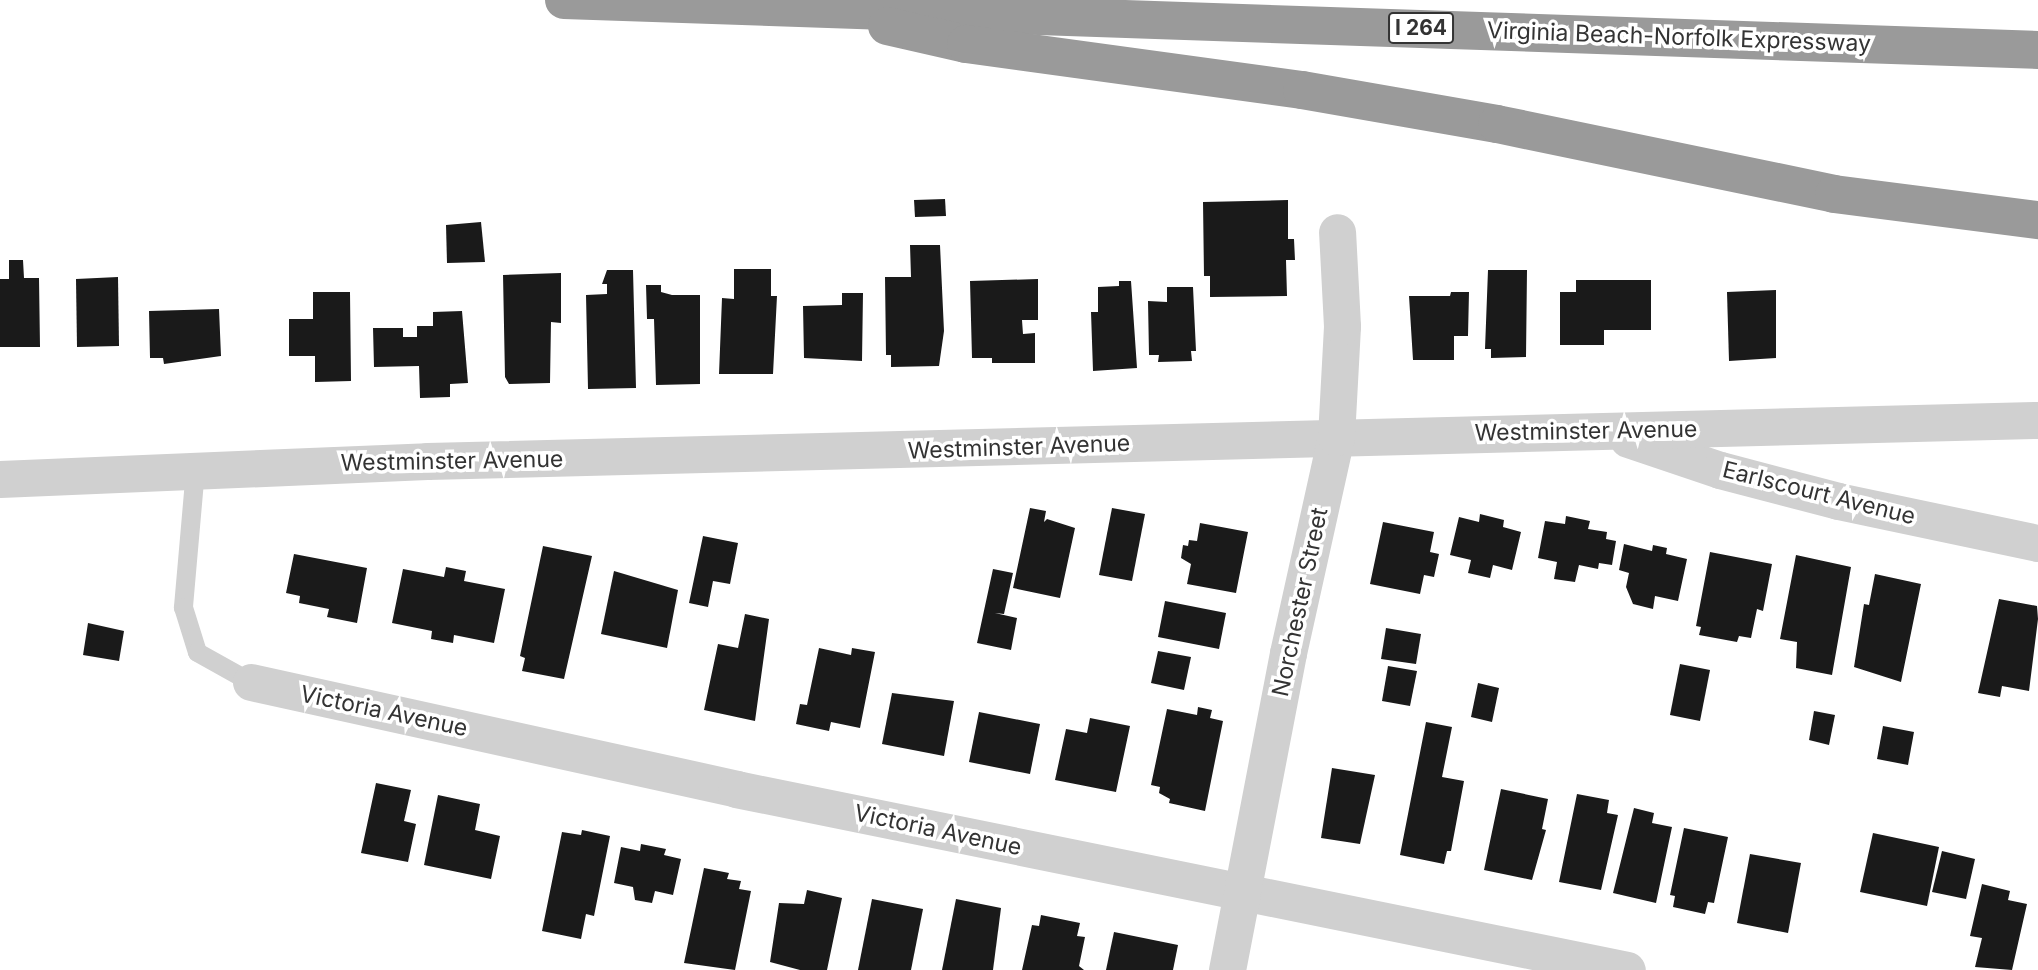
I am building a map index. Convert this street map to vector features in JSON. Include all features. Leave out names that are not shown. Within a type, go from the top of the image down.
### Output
[{"type":"highway","name":"Virginia Beach-Norfolk Expressway","points":[[564,0],[803,6],[2038,50]]},
{"type":"highway","points":[[803,6],[966,44],[1302,90],[1511,127],[1834,194],[2038,220]]},
{"type":"street","name":"Norchester Street","points":[[1227,970],[1336,437],[1342,327],[1337,232]]},
{"type":"street","name":"Westminster Avenue","points":[[0,479],[195,468],[2038,420]]},
{"type":"street","name":"Earlscourt Avenue","points":[[1604,430],[1720,470],[1838,501],[2038,543]]},
{"type":"street","name":"Victoria Avenue","points":[[251,682],[1242,893],[1627,970]]},
{"type":"lane","points":[[195,468],[183,607],[197,652],[251,682]]},
{"type":"building","points":[[945,199],[946,216],[915,217],[914,200]]},
{"type":"building","points":[[1288,200],[1288,239],[1294,239],[1295,260],[1286,260],[1287,296],[1210,297],[1210,276],[1204,276],[1203,202]]},
{"type":"building","points":[[481,222],[485,262],[447,263],[446,225]]},
{"type":"building","points":[[910,245],[940,245],[944,331],[939,366],[891,367],[891,355],[886,355],[885,277],[911,277]]},
{"type":"building","points":[[9,260],[23,260],[24,278],[39,278],[40,347],[0,347],[0,279],[9,279]]},
{"type":"building","points":[[734,269],[771,269],[771,296],[777,296],[773,374],[719,374],[722,298],[734,299]]},
{"type":"building","points":[[607,270],[633,270],[636,388],[588,389],[586,295],[607,294],[607,284],[602,284]]},
{"type":"building","points":[[1488,270],[1527,270],[1526,357],[1491,358],[1491,349],[1485,349]]},
{"type":"building","points":[[561,273],[561,323],[551,322],[550,383],[509,384],[505,377],[503,275]]},
{"type":"building","points":[[118,277],[119,346],[77,347],[76,279]]},
{"type":"building","points":[[1038,279],[1038,320],[1022,320],[1023,334],[1035,333],[1035,363],[992,363],[992,358],[972,358],[970,281]]},
{"type":"building","points":[[1576,280],[1651,280],[1651,330],[1604,330],[1604,345],[1560,345],[1560,292],[1576,292]]},
{"type":"building","points":[[1119,281],[1131,281],[1137,368],[1093,371],[1091,312],[1098,312],[1098,287],[1119,286]]},
{"type":"building","points":[[646,285],[661,285],[661,292],[672,295],[700,295],[700,384],[656,385],[654,319],[647,319]]},
{"type":"building","points":[[1167,287],[1193,287],[1196,351],[1191,351],[1192,361],[1158,362],[1159,355],[1149,355],[1148,301],[1167,302]]},
{"type":"building","points":[[1776,290],[1776,358],[1729,361],[1727,292]]},
{"type":"building","points":[[313,292],[350,292],[351,381],[315,382],[315,356],[289,356],[289,319],[313,319]]},
{"type":"building","points":[[1451,292],[1469,292],[1468,336],[1454,336],[1454,360],[1413,360],[1409,296],[1450,296]]},
{"type":"building","points":[[842,293],[863,293],[862,361],[804,358],[803,306],[842,305]]},
{"type":"building","points":[[219,309],[221,356],[164,364],[163,358],[150,358],[149,311]]},
{"type":"building","points":[[462,311],[468,383],[450,384],[450,397],[420,398],[419,366],[374,367],[373,328],[403,328],[403,337],[417,337],[417,326],[433,326],[433,312]]},
{"type":"building","points":[[1030,508],[1046,511],[1044,522],[1047,519],[1075,528],[1060,598],[1013,588]]},
{"type":"building","points":[[1112,508],[1145,514],[1132,581],[1099,575]]},
{"type":"building","points":[[1480,514],[1504,520],[1503,527],[1521,532],[1512,570],[1493,565],[1490,578],[1468,573],[1471,560],[1450,555],[1459,517],[1479,522]]},
{"type":"building","points":[[1566,516],[1590,521],[1588,529],[1607,532],[1606,539],[1616,541],[1612,565],[1599,563],[1598,569],[1579,565],[1575,582],[1554,579],[1557,562],[1538,558],[1545,521],[1565,524]]},
{"type":"building","points":[[1383,522],[1434,532],[1430,552],[1439,554],[1434,577],[1424,575],[1420,594],[1370,584]]},
{"type":"building","points":[[1200,523],[1248,532],[1236,593],[1187,584],[1191,564],[1181,558],[1183,545],[1188,546],[1189,540],[1197,541]]},
{"type":"building","points":[[703,536],[738,543],[730,584],[713,581],[708,607],[689,603]]},
{"type":"building","points":[[1624,544],[1652,551],[1653,545],[1667,548],[1666,554],[1687,559],[1678,601],[1655,596],[1653,609],[1633,604],[1626,587],[1629,573],[1619,570]]},
{"type":"building","points":[[543,546],[592,556],[564,679],[522,671],[525,658],[520,656]]},
{"type":"building","points":[[1710,552],[1772,564],[1763,611],[1757,609],[1751,638],[1739,636],[1737,642],[1699,635],[1701,627],[1696,626]]},
{"type":"building","points":[[294,554],[367,568],[357,623],[327,617],[329,609],[299,603],[300,596],[286,593]]},
{"type":"building","points":[[1796,555],[1851,567],[1832,675],[1796,668],[1797,642],[1780,639]]},
{"type":"building","points":[[446,567],[466,571],[464,581],[505,589],[494,643],[454,635],[453,643],[431,639],[432,631],[392,623],[403,569],[444,577]]},
{"type":"building","points":[[993,569],[1013,573],[1004,614],[995,613],[1017,618],[1011,650],[977,643]]},
{"type":"building","points":[[614,571],[678,590],[667,648],[601,634]]},
{"type":"building","points":[[1875,574],[1921,584],[1901,682],[1854,667],[1864,604],[1869,605]]},
{"type":"building","points":[[1999,599],[2037,606],[2038,619],[2029,691],[2002,686],[2000,697],[1978,693]]},
{"type":"building","points":[[1165,601],[1226,613],[1219,649],[1158,637]]},
{"type":"building","points":[[745,614],[769,619],[755,721],[704,710],[718,644],[738,648]]},
{"type":"building","points":[[88,623],[124,631],[119,661],[83,655]]},
{"type":"building","points":[[1386,628],[1421,634],[1416,664],[1381,659]]},
{"type":"building","points":[[819,648],[851,655],[852,648],[875,652],[860,728],[831,722],[829,731],[796,724],[800,704],[807,705]]},
{"type":"building","points":[[1158,651],[1191,657],[1184,690],[1151,683]]},
{"type":"building","points":[[1680,664],[1710,670],[1700,721],[1670,715]]},
{"type":"building","points":[[1388,666],[1417,671],[1410,706],[1382,701]]},
{"type":"building","points":[[1478,683],[1499,688],[1492,722],[1471,717]]},
{"type":"building","points":[[892,693],[954,701],[944,756],[882,744]]},
{"type":"building","points":[[1198,707],[1212,710],[1210,718],[1223,721],[1205,811],[1169,803],[1170,799],[1159,793],[1160,787],[1151,785],[1167,709],[1197,715]]},
{"type":"building","points":[[1814,711],[1835,715],[1829,745],[1809,740]]},
{"type":"building","points":[[979,712],[1040,724],[1030,774],[969,762]]},
{"type":"building","points":[[1090,718],[1130,726],[1116,792],[1055,780],[1066,729],[1087,733]]},
{"type":"building","points":[[1426,722],[1452,727],[1442,777],[1464,781],[1451,851],[1447,851],[1444,864],[1400,855]]},
{"type":"building","points":[[1883,726],[1914,732],[1908,765],[1877,759]]},
{"type":"building","points":[[1332,768],[1375,775],[1360,844],[1321,838]]},
{"type":"building","points":[[376,783],[411,790],[404,821],[416,824],[408,862],[361,853]]},
{"type":"building","points":[[1501,789],[1548,799],[1542,829],[1546,830],[1532,880],[1484,870]]},
{"type":"building","points":[[1577,794],[1609,800],[1607,813],[1618,815],[1601,890],[1559,882]]},
{"type":"building","points":[[438,795],[480,804],[475,830],[500,836],[491,879],[424,865]]},
{"type":"building","points":[[1634,808],[1654,813],[1652,823],[1672,827],[1656,903],[1613,893]]},
{"type":"building","points":[[1684,828],[1728,837],[1714,903],[1708,902],[1705,914],[1673,907],[1675,896],[1670,895]]},
{"type":"building","points":[[582,830],[610,836],[594,916],[586,914],[581,939],[542,931],[562,832],[581,835]]},
{"type":"building","points":[[1873,833],[1939,847],[1927,906],[1860,892]]},
{"type":"building","points":[[641,844],[666,849],[664,855],[681,859],[673,895],[655,891],[652,903],[635,900],[633,887],[614,883],[621,847],[640,851]]},
{"type":"building","points":[[1942,851],[1975,859],[1966,899],[1932,892]]},
{"type":"building","points":[[1750,854],[1801,863],[1788,933],[1737,923]]},
{"type":"building","points":[[704,868],[729,873],[727,879],[741,881],[739,889],[751,891],[735,970],[684,963]]},
{"type":"building","points":[[1982,884],[2010,891],[2008,900],[2027,904],[2012,970],[1975,967],[1982,938],[1970,936]]},
{"type":"building","points":[[807,890],[842,898],[827,970],[800,970],[770,962],[779,903],[804,904]]},
{"type":"building","points":[[872,899],[923,909],[911,970],[858,970]]},
{"type":"building","points":[[956,899],[1001,908],[993,970],[942,970]]},
{"type":"building","points":[[1041,915],[1080,923],[1077,936],[1085,937],[1079,966],[1084,970],[1022,970],[1032,925],[1039,926]]},
{"type":"building","points":[[1114,932],[1178,945],[1173,970],[1106,970]]}]
